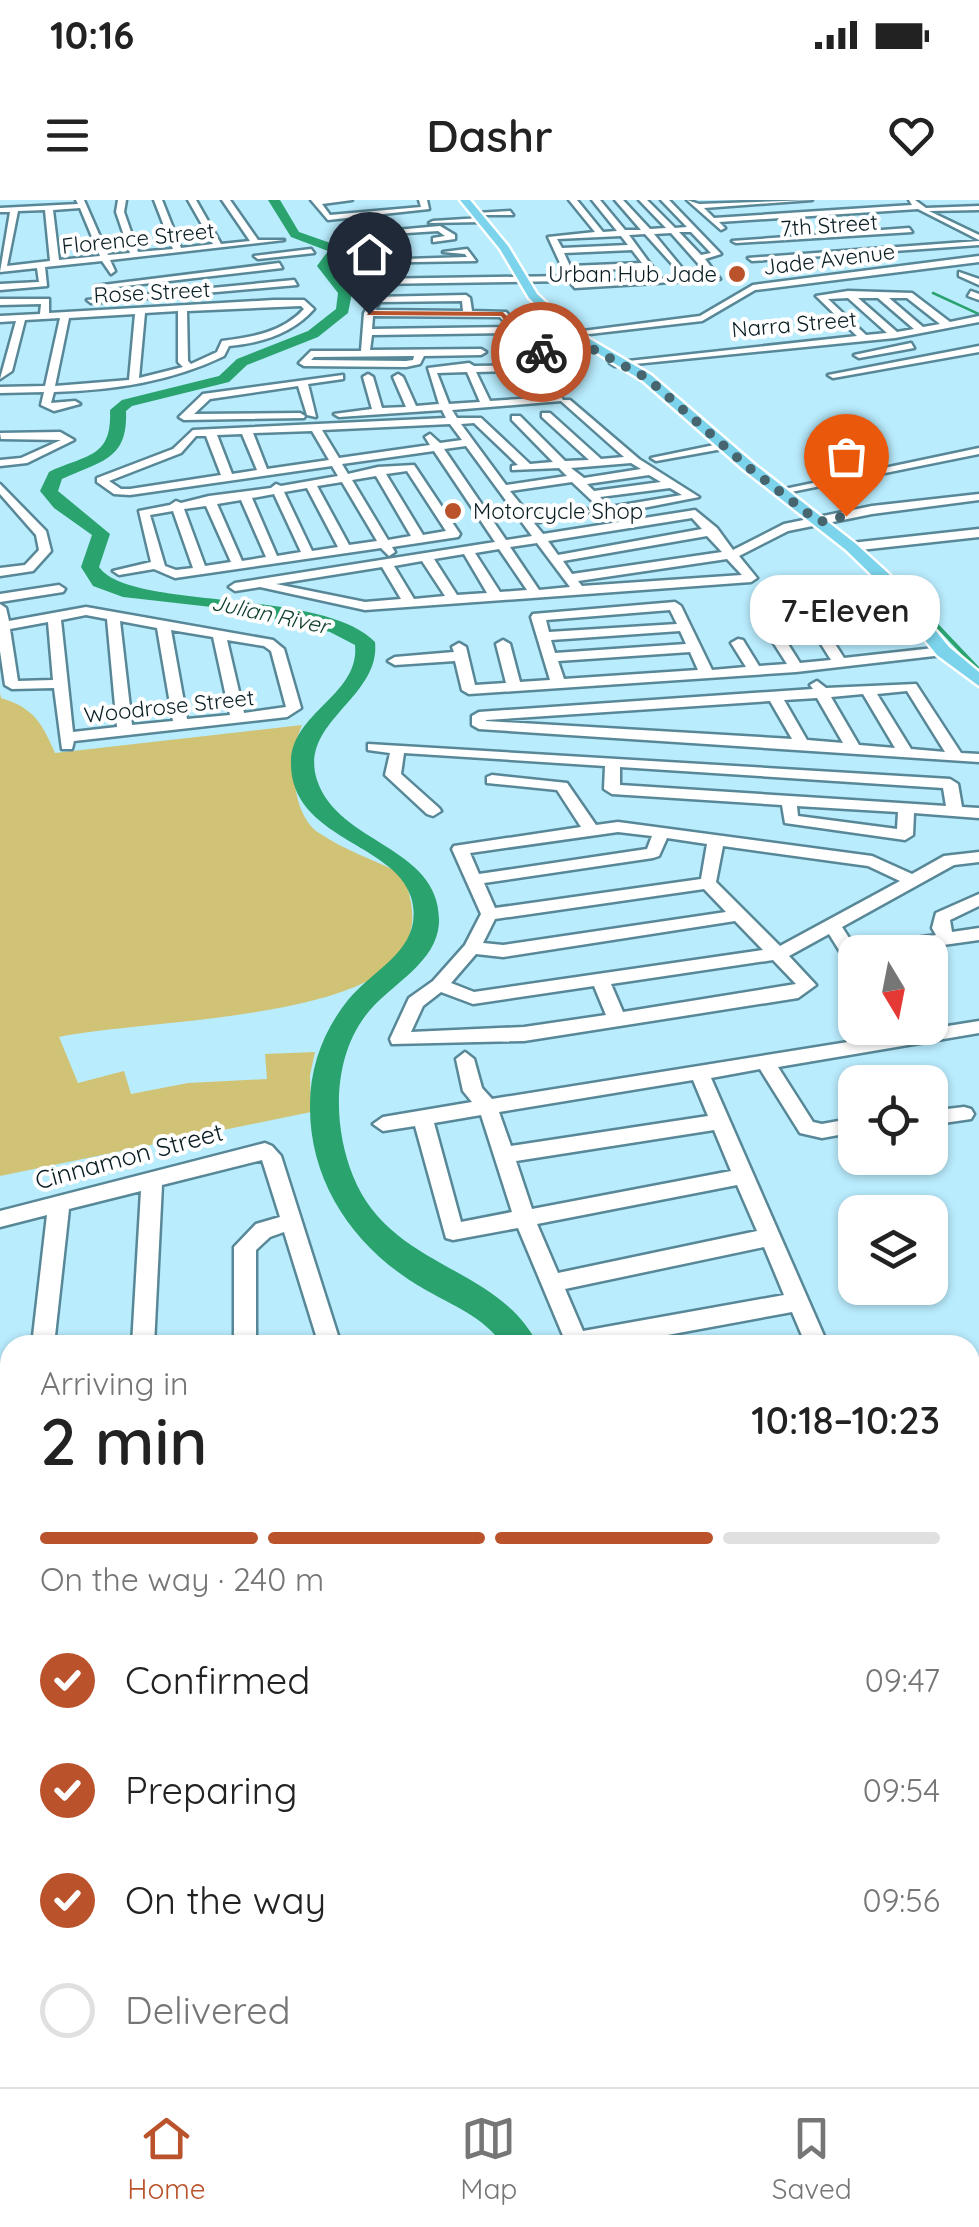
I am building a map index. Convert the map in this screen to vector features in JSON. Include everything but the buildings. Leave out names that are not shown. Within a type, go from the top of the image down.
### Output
[{"type":"main road","points":[[473,211],[504,248],[523,281],[572,333],[614,363],[647,378],[724,446],[854,550],[884,578],[944,651],[977,678]]},
{"type":"street","points":[[122,200],[120,212],[136,257]]},
{"type":"street","points":[[158,200],[178,252]]},
{"type":"street","points":[[192,200],[219,247]]},
{"type":"street","points":[[226,200],[256,243]]},
{"type":"street","points":[[317,203],[348,200]]},
{"type":"street","points":[[573,200],[601,234]]},
{"type":"street","points":[[596,200],[656,274]]},
{"type":"street","points":[[619,200],[684,272]]},
{"type":"street","points":[[627,240],[601,234],[552,237],[580,288],[716,279],[643,200]]},
{"type":"street","points":[[666,200],[717,254],[698,258]]},
{"type":"street","points":[[709,217],[808,200]]},
{"type":"street","points":[[951,200],[965,208]]},
{"type":"street","points":[[317,203],[423,202]]},
{"type":"street","points":[[709,217],[915,202],[929,208],[977,204]]},
{"type":"street","points":[[709,217],[880,210],[915,202],[979,240]]},
{"type":"street","points":[[0,210],[82,203],[112,272]]},
{"type":"street","points":[[411,224],[496,207]]},
{"type":"street","points":[[49,208],[56,265]]},
{"type":"street","points":[[929,208],[938,218]]},
{"type":"street","points":[[1,269],[14,210]]},
{"type":"street","points":[[880,210],[930,246]]},
{"type":"street","points":[[473,211],[510,213]]},
{"type":"street","points":[[709,217],[889,217]]},
{"type":"street","points":[[709,217],[899,223]]},
{"type":"street","points":[[709,217],[757,267]]},
{"type":"street","points":[[386,260],[374,244],[345,236],[440,228],[452,237],[436,240]]},
{"type":"street","points":[[484,282],[485,290],[376,290],[359,275],[351,260],[430,259],[484,282],[554,279],[562,261],[648,232],[693,229]]},
{"type":"street","points":[[739,245],[908,230]]},
{"type":"street","points":[[410,236],[430,259]]},
{"type":"street","points":[[354,250],[392,238],[430,236],[451,267]]},
{"type":"street","name":"7th Street","points":[[739,245],[918,237]]},
{"type":"street","points":[[392,238],[407,259]]},
{"type":"street","name":"Florence Street","points":[[1,269],[280,240]]},
{"type":"street","points":[[757,267],[979,240]]},
{"type":"street","points":[[279,254],[296,286],[91,303],[93,274],[310,250]]},
{"type":"street","name":"Jade Avenue","points":[[572,333],[702,318],[752,288],[979,259]]},
{"type":"street","points":[[562,261],[645,260]]},
{"type":"street","points":[[562,261],[656,274],[710,271]]},
{"type":"street","points":[[0,287],[42,285],[42,266]]},
{"type":"street","points":[[92,287],[285,266]]},
{"type":"street","points":[[359,275],[451,267]]},
{"type":"street","points":[[359,275],[451,267]]},
{"type":"street","points":[[752,288],[757,267]]},
{"type":"street","points":[[962,274],[979,282]]},
{"type":"street","points":[[848,294],[895,335]]},
{"type":"street","points":[[879,294],[922,330]]},
{"type":"street","points":[[864,338],[820,296],[908,295],[948,326]]},
{"type":"street","points":[[0,302],[46,301],[44,317]]},
{"type":"street","points":[[272,301],[269,320],[286,327]]},
{"type":"street","name":"Rose Street","points":[[0,319],[225,309],[272,301],[306,304],[308,312],[286,327]]},
{"type":"street","points":[[8,404],[6,390],[134,381],[191,369],[221,354],[225,344],[225,309]]},
{"type":"street","points":[[370,318],[468,309],[500,313],[513,325],[519,352]]},
{"type":"street","points":[[182,311],[183,362],[191,369]]},
{"type":"street","points":[[134,381],[140,313]]},
{"type":"street","points":[[65,316],[49,388],[49,407],[75,404]]},
{"type":"street","points":[[0,376],[6,371],[21,318]]},
{"type":"street","points":[[370,318],[513,325]]},
{"type":"street","points":[[370,318],[398,332],[513,325]]},
{"type":"street","points":[[365,354],[370,318]]},
{"type":"street","name":"Narra Street","points":[[614,363],[895,335],[978,320]]},
{"type":"street","points":[[225,344],[248,342],[286,327]]},
{"type":"street","points":[[428,331],[423,353],[418,362],[304,363],[308,354],[338,348],[365,354],[394,353],[423,353],[456,352],[488,352]]},
{"type":"street","points":[[456,352],[457,331]]},
{"type":"street","points":[[394,353],[398,332]]},
{"type":"street","points":[[842,340],[872,368]]},
{"type":"street","points":[[755,346],[766,357],[824,354],[813,341]]},
{"type":"street","points":[[859,355],[930,342]]},
{"type":"street","points":[[504,352],[589,347]]},
{"type":"street","points":[[836,371],[979,349]]},
{"type":"street","points":[[966,351],[979,358]]},
{"type":"street","points":[[469,366],[486,404]]},
{"type":"street","points":[[506,366],[519,392]]},
{"type":"street","points":[[432,376],[368,377],[339,395],[312,415],[182,416],[207,396],[302,380],[339,395],[378,411],[446,408],[486,404],[519,392],[558,398],[540,367],[434,368],[432,376],[446,408],[454,421],[574,584]]},
{"type":"street","points":[[368,377],[378,411]]},
{"type":"street","points":[[398,377],[412,409]]},
{"type":"street","points":[[302,380],[312,415]]},
{"type":"street","points":[[270,386],[276,417]]},
{"type":"street","points":[[236,391],[240,417]]},
{"type":"street","points":[[566,402],[634,460]]},
{"type":"street","points":[[494,472],[527,467],[565,464],[600,463],[634,460],[653,464],[672,484],[693,497],[607,511],[565,464],[516,418],[576,412]]},
{"type":"street","points":[[546,416],[600,463]]},
{"type":"street","points":[[472,442],[335,462],[290,449],[247,432],[190,434],[178,450],[101,480],[123,493],[228,478],[263,472],[290,449],[316,429],[454,421],[482,421],[527,467]]},
{"type":"street","points":[[420,423],[534,593]]},
{"type":"street","points":[[387,425],[402,451]]},
{"type":"street","points":[[350,426],[369,456]]},
{"type":"street","points":[[316,429],[383,544],[410,603]]},
{"type":"street","points":[[210,432],[228,478]]},
{"type":"street","points":[[247,432],[263,472]]},
{"type":"street","points":[[0,437],[60,435],[69,440],[23,461],[0,464]]},
{"type":"street","points":[[506,488],[579,480],[724,446]]},
{"type":"street","points":[[178,450],[189,484]]},
{"type":"street","points":[[781,490],[979,451]]},
{"type":"street","points":[[142,466],[153,489]]},
{"type":"street","points":[[120,571],[158,565],[175,574],[454,534],[415,469],[378,470],[142,513],[158,565]]},
{"type":"street","points":[[378,470],[419,539]]},
{"type":"street","points":[[310,482],[345,550]]},
{"type":"street","points":[[593,496],[672,484]]},
{"type":"street","points":[[0,487],[42,534],[45,551],[29,568],[0,572]]},
{"type":"street","points":[[276,487],[308,555]]},
{"type":"street","points":[[244,493],[273,560]]},
{"type":"street","points":[[254,584],[366,606],[534,593],[734,554],[784,528],[890,507],[979,497]]},
{"type":"street","points":[[210,498],[238,565]]},
{"type":"street","points":[[176,504],[200,570]]},
{"type":"street","points":[[529,520],[585,512]]},
{"type":"street","points":[[235,587],[695,514],[734,554],[751,578],[574,584]]},
{"type":"street","points":[[556,559],[713,531]]},
{"type":"street","points":[[854,550],[979,536]]},
{"type":"street","points":[[467,550],[496,597]]},
{"type":"street","points":[[426,556],[454,600]]},
{"type":"street","points":[[346,569],[366,606]]},
{"type":"street","points":[[0,598],[59,589]]},
{"type":"street","points":[[558,684],[538,616],[675,606],[708,674]]},
{"type":"street","points":[[0,608],[5,626],[4,670],[16,688],[61,684],[54,615]]},
{"type":"street","name":"Woodrose Street","points":[[5,626],[86,612],[274,646],[294,708],[287,713],[125,730],[66,742],[61,684]]},
{"type":"street","points":[[113,616],[125,730]]},
{"type":"street","points":[[164,627],[181,725]]},
{"type":"street","points":[[823,636],[839,662]]},
{"type":"street","points":[[220,637],[238,719]]},
{"type":"street","points":[[778,640],[822,694],[854,748]]},
{"type":"street","points":[[738,642],[755,671]]},
{"type":"street","points":[[503,644],[514,687]]},
{"type":"street","points":[[550,657],[695,648]]},
{"type":"street","points":[[469,690],[755,671],[944,651]]},
{"type":"street","points":[[395,661],[460,652],[479,724],[702,739],[742,721],[776,698],[911,688],[956,756]]},
{"type":"street","points":[[868,691],[904,752]]},
{"type":"street","points":[[776,698],[802,744]]},
{"type":"street","points":[[479,716],[686,703],[802,744],[979,758]]},
{"type":"street","points":[[686,703],[702,739]]},
{"type":"street","points":[[641,707],[654,736]]},
{"type":"street","points":[[373,747],[950,784],[956,812]]},
{"type":"street","points":[[398,748],[393,774],[433,810]]},
{"type":"street","points":[[613,762],[612,789],[979,813]]},
{"type":"street","points":[[492,780],[562,786],[590,829]]},
{"type":"street","points":[[789,800],[791,820],[905,835],[906,808]]},
{"type":"street","points":[[489,914],[460,849],[590,829],[618,827],[872,861],[912,880]]},
{"type":"street","points":[[472,880],[653,853],[662,832]]},
{"type":"street","points":[[708,883],[716,840]]},
{"type":"street","points":[[439,985],[473,998],[780,953],[950,860],[979,857]]},
{"type":"street","points":[[489,914],[708,883]]},
{"type":"street","points":[[489,914],[472,948],[439,985],[416,1002],[399,1039],[524,1034],[798,992],[808,984],[708,883]]},
{"type":"street","points":[[945,935],[942,917],[979,899]]},
{"type":"street","points":[[472,948],[503,951],[739,914]]},
{"type":"street","points":[[832,924],[840,935]]},
{"type":"street","points":[[948,939],[979,934]]},
{"type":"street","points":[[600,978],[617,1020]]},
{"type":"street","points":[[384,1124],[979,1027]]},
{"type":"street","points":[[466,1059],[473,1091],[488,1108],[525,1220],[574,1335]]},
{"type":"street","points":[[765,1062],[807,1128],[838,1128]]},
{"type":"street","points":[[699,1073],[812,1335]]},
{"type":"street","points":[[948,1116],[964,1114]]},
{"type":"street","points":[[423,1118],[453,1232],[744,1176]]},
{"type":"street","points":[[504,1155],[720,1122]]},
{"type":"street","name":"Cinnamon Street","points":[[0,1219],[265,1151],[272,1156],[292,1222]]},
{"type":"street","points":[[144,1335],[152,1178]]},
{"type":"street","points":[[45,1335],[59,1204]]},
{"type":"street","points":[[245,1335],[244,1247],[262,1230],[292,1222],[327,1335]]},
{"type":"street","points":[[551,1283],[770,1237]]},
{"type":"street","points":[[621,1335],[798,1302]]},
{"type":"shaded area","points":[[0,693],[1,698],[36,718],[55,753],[302,725],[294,766],[302,812],[319,833],[403,874],[412,911],[404,949],[381,973],[345,991],[298,1004],[59,1037],[78,1083],[124,1071],[131,1094],[188,1083],[267,1079],[265,1054],[315,1052],[310,1075],[311,1112],[0,1176]]},
{"type":"waterway","name":"Julian River","points":[[274,200],[295,234],[335,249],[323,266],[345,293],[343,310],[313,334],[242,362],[224,379],[127,403],[118,410],[119,437],[111,450],[55,476],[49,491],[60,504],[101,534],[90,567],[100,582],[130,593],[238,604],[337,628],[365,642],[367,659],[360,676],[308,739],[302,758],[305,780],[318,805],[336,824],[413,878],[423,897],[426,922],[415,951],[360,1004],[336,1041],[324,1106],[330,1153],[345,1193],[382,1241],[415,1267],[494,1311],[515,1335]]},
{"type":"waterway","points":[[470,200],[477,208]]},
{"type":"waterway","points":[[944,217],[979,234]]},
{"type":"waterway","points":[[933,293],[979,314]]},
{"type":"waterway","points":[[893,579],[979,670]]},
{"type":"way so far","points":[[541,352],[589,347],[647,378],[748,467],[819,522],[846,516]]},
{"type":"place","name":"Urban Hub Jade","points":[[737,274]]},
{"type":"place","name":"Motorcycle Shop","points":[[453,511]]},
{"type":"place","name":"7-Eleven","points":[[846,516]]},
{"type":"route","points":[[369,314],[503,314],[516,330],[519,352],[541,352]]}]
